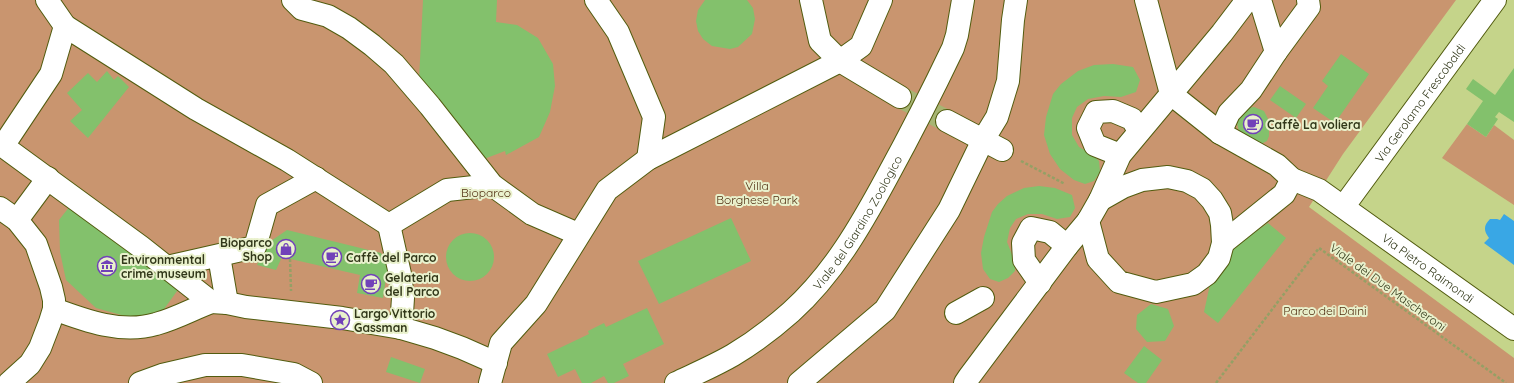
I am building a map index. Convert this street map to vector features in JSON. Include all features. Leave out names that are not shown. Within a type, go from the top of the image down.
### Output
[{"type":"street","points":[[47,0],[65,26],[196,109],[287,160],[389,225],[400,274],[403,298],[400,328]]},
{"type":"street","points":[[293,0],[302,9],[329,8],[349,28],[372,44],[394,64],[430,106],[492,185],[532,214],[578,234]]},
{"type":"street","points":[[596,0],[618,32],[654,117],[648,159]]},
{"type":"street","points":[[811,0],[820,40],[840,61],[900,97]]},
{"type":"street","points":[[54,309],[96,323],[136,328],[157,324],[228,304],[342,318],[400,328],[435,338],[462,348],[493,373],[501,343],[536,304],[578,234],[607,190],[648,159],[840,61],[861,46],[881,0]]},
{"type":"street","name":"Viale del Giardino Zoologico","points":[[676,383],[732,355],[757,339],[790,313],[819,284],[844,251],[872,205],[908,139],[953,48],[959,26],[963,0]]},
{"type":"street","points":[[799,383],[885,310],[949,210],[983,140],[997,117],[1008,81],[1012,20],[1016,0]]},
{"type":"street","points":[[1146,0],[1171,94],[1220,133],[1277,165],[1292,179],[1284,194],[1223,243]]},
{"type":"street","points":[[965,383],[1066,246],[1088,221],[1100,200],[1120,155],[1222,33],[1247,0]]},
{"type":"street","points":[[1260,0],[1276,52]]},
{"type":"street","points":[[1220,133],[1229,113],[1251,90],[1276,52],[1309,7],[1308,0]]},
{"type":"street","name":"Via Gerolamo Frescobaldi","points":[[1344,206],[1496,0]]},
{"type":"street","points":[[65,26],[51,74],[1,145],[48,178],[167,267],[228,304]]},
{"type":"street","points":[[1120,155],[1095,144],[1088,128],[1096,112],[1113,111],[1132,119],[1139,131]]},
{"type":"street","points":[[947,121],[1002,150]]},
{"type":"street","points":[[1088,221],[1098,259],[1119,282],[1156,292],[1193,284],[1207,274],[1219,258],[1223,243],[1220,214],[1212,200],[1202,189],[1187,180],[1168,177],[1142,180],[1100,200]]},
{"type":"street","points":[[9,383],[30,364],[44,338],[54,309],[51,287],[36,244],[9,214],[48,178]]},
{"type":"street","points":[[167,267],[255,247],[267,205],[316,178]]},
{"type":"street","name":"Via Pietro Raimondi","points":[[1292,179],[1319,190],[1344,206],[1514,329]]},
{"type":"street","points":[[389,225],[447,190],[492,185]]},
{"type":"street","points":[[1040,283],[1024,260],[1022,243],[1032,228],[1050,232],[1066,246]]},
{"type":"street","points":[[219,256],[228,304]]},
{"type":"street","points":[[956,313],[984,298]]},
{"type":"street","points":[[140,383],[162,375],[205,366],[242,365],[294,374],[311,383]]},
{"type":"path","points":[[1002,150],[1065,184]]},
{"type":"path","name":"Viale dei Due Mascheroni","points":[[1216,383],[1319,248],[1506,383]]},
{"type":"path","points":[[290,259],[291,311]]},
{"type":"green space","name":"Bioparco","points":[[0,0],[1456,0],[1343,154],[1309,207],[1514,358],[1514,383],[0,383]]},
{"type":"green space","points":[[1467,124],[1486,137],[1494,125],[1514,140],[1514,205],[1442,158]]},
{"type":"water","points":[[1504,214],[1514,221],[1514,265],[1484,243],[1489,238],[1485,230],[1486,223],[1490,219],[1500,220]]},
{"type":"building","points":[[423,0],[497,0],[496,22],[517,25],[538,38],[553,64],[555,86],[550,112],[539,137],[506,155],[505,151],[484,159],[455,119],[419,80]]},
{"type":"building","points":[[705,0],[747,0],[753,8],[755,19],[752,34],[738,47],[730,49],[712,46],[703,39],[698,31],[696,21],[698,10]]},
{"type":"building","points":[[1341,54],[1369,74],[1335,123],[1313,108],[1328,86],[1322,81]]},
{"type":"building","points":[[1113,64],[1133,67],[1140,80],[1136,92],[1121,97],[1104,96],[1088,99],[1077,107],[1072,118],[1072,135],[1079,147],[1092,154],[1099,161],[1100,172],[1094,181],[1085,184],[1074,180],[1060,169],[1050,154],[1044,135],[1046,117],[1053,94],[1061,84],[1078,71],[1094,65]]},
{"type":"building","points":[[1514,68],[1514,122],[1499,112],[1495,117],[1498,119],[1486,137],[1467,124],[1483,101],[1466,89],[1473,79],[1495,95]]},
{"type":"building","points":[[107,71],[114,80],[118,76],[129,87],[88,138],[70,121],[82,110],[67,93],[88,73],[97,82]]},
{"type":"building","points":[[1280,86],[1306,104],[1296,118],[1270,100]]},
{"type":"building","name":"Caffè La voliera","points":[[1254,107],[1264,111],[1269,121],[1269,136],[1267,141],[1263,143],[1256,144],[1240,132],[1238,128],[1237,122],[1239,116],[1248,108]]},
{"type":"building","points":[[1039,186],[1055,188],[1072,195],[1075,208],[1070,217],[1057,219],[1042,214],[1028,214],[1016,219],[1010,228],[1007,242],[1015,262],[1015,271],[1008,278],[999,282],[990,279],[983,269],[981,253],[984,237],[992,212],[1007,196],[1024,188]]},
{"type":"building","name":"Environmental crime museum","points":[[70,206],[180,287],[159,316],[132,318],[96,308],[66,280],[60,252],[59,220]]},
{"type":"building","points":[[731,218],[751,261],[659,304],[638,261]]},
{"type":"building","points":[[1268,223],[1286,238],[1218,323],[1204,312],[1212,275],[1232,248]]},
{"type":"building","points":[[287,230],[381,253],[388,265],[383,298],[357,293],[360,275],[282,257],[276,270],[257,265],[265,245]]},
{"type":"building","points":[[470,233],[479,235],[487,240],[492,248],[494,257],[492,266],[487,274],[479,279],[470,281],[461,279],[453,274],[448,266],[446,257],[448,248],[453,240],[461,235]]},
{"type":"building","points":[[1151,304],[1168,309],[1174,326],[1165,341],[1147,342],[1136,329],[1137,315]]},
{"type":"building","points":[[647,308],[664,344],[623,364],[629,376],[614,383],[608,383],[604,376],[591,383],[582,383],[575,369],[558,377],[547,354],[589,334],[588,331],[604,323],[606,327]]},
{"type":"building","points":[[1144,346],[1162,360],[1146,383],[1138,383],[1124,373]]},
{"type":"building","points":[[391,357],[425,369],[420,383],[386,372]]},
{"type":"tunnel","points":[[900,97],[947,121]]},
{"type":"place","name":"Caffè La voliera","points":[[1253,124]]},
{"type":"place","name":"Bioparco Shop","points":[[286,249]]},
{"type":"place","name":"Caffè del Parco","points":[[332,257]]},
{"type":"place","name":"Environmental crime museum","points":[[107,266]]},
{"type":"place","name":"Gelateria del Parco","points":[[371,284]]},
{"type":"place","name":"Largo Vittorio Gassman","points":[[340,320]]},
{"type":"park label","name":"Villa Borghese Park","points":[[757,192]]},
{"type":"park label","name":"Parco dei Daini","points":[[1325,310]]}]
